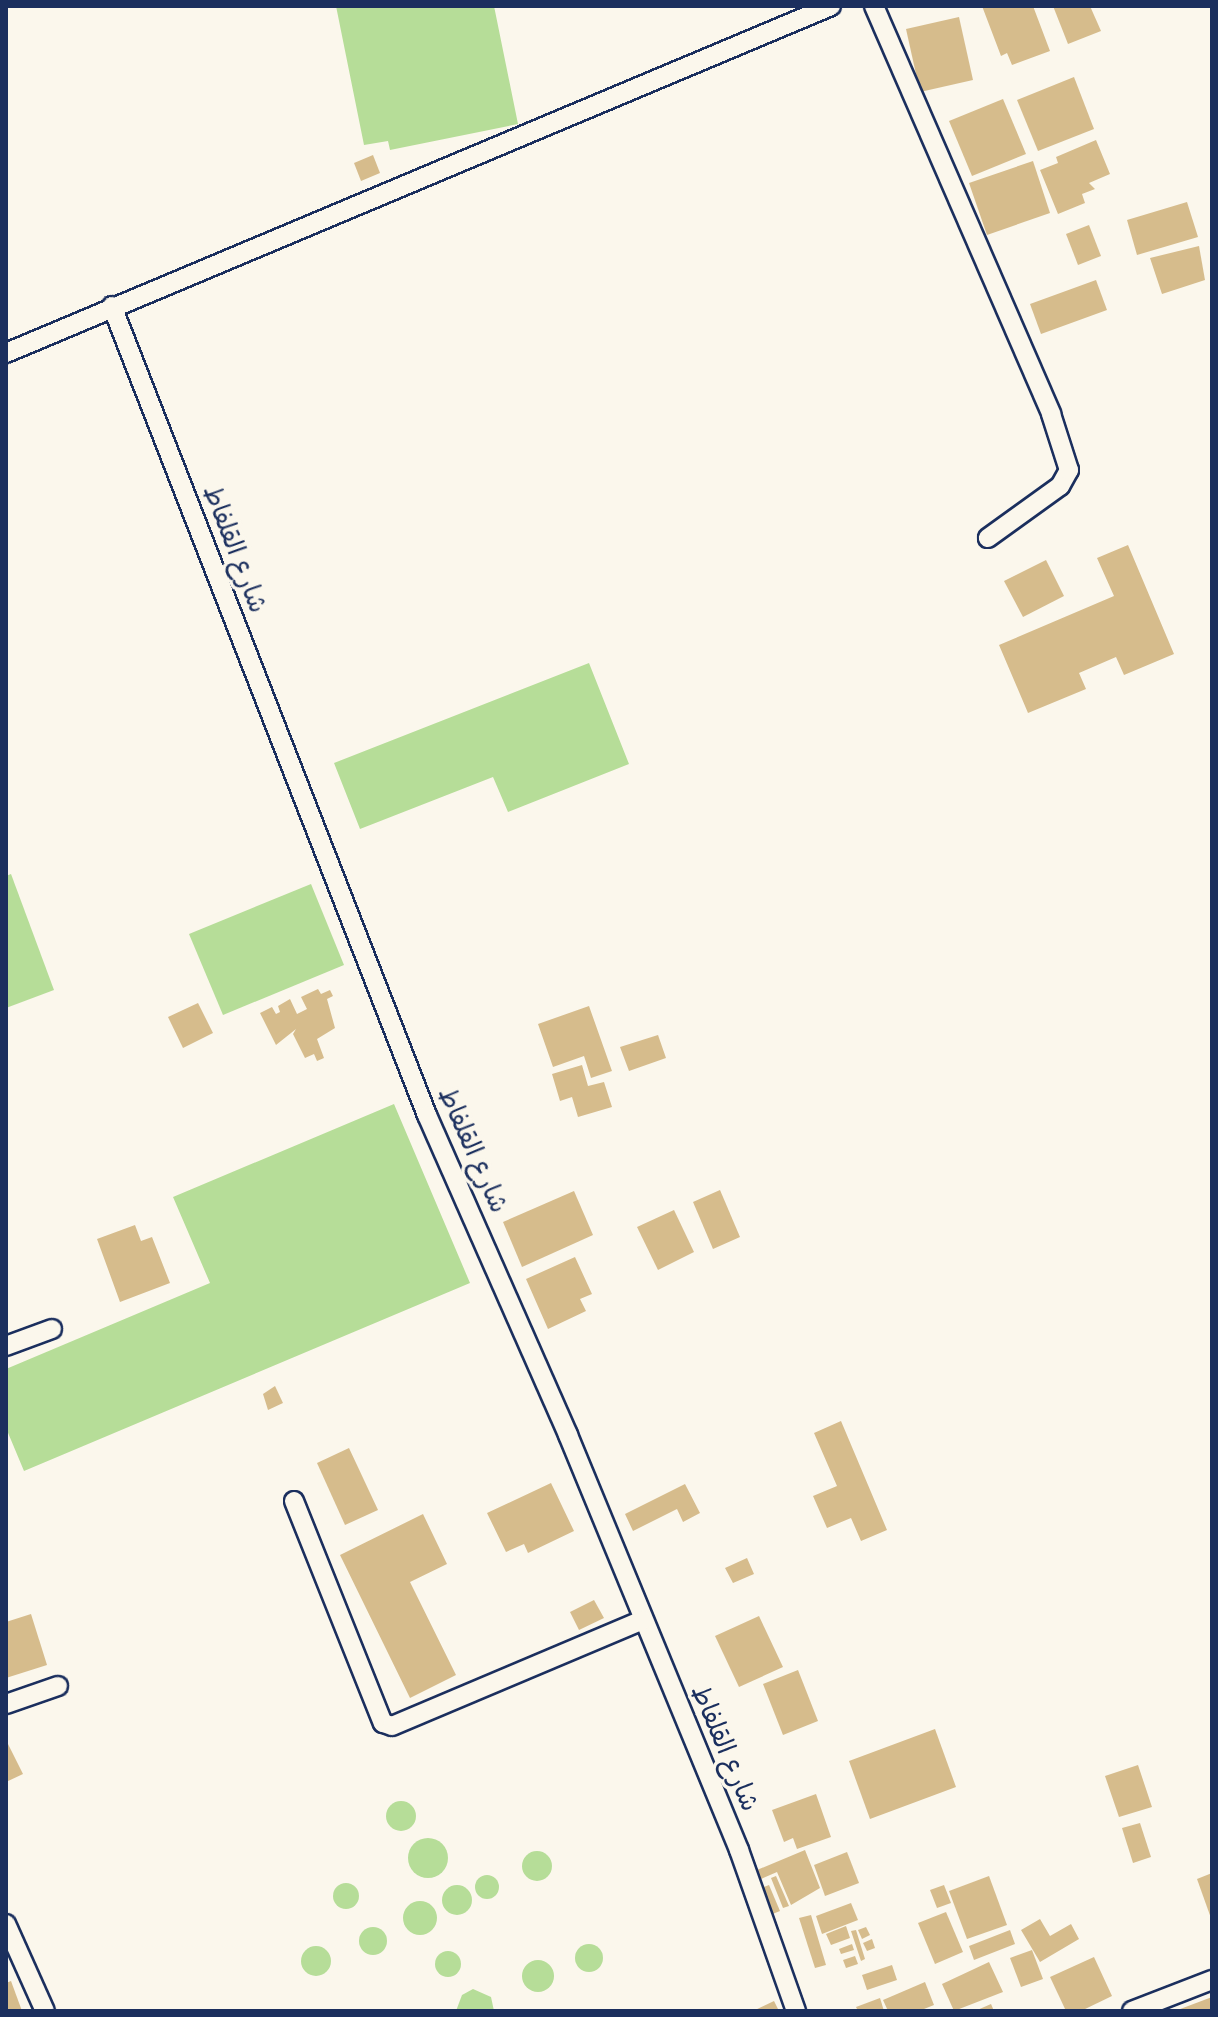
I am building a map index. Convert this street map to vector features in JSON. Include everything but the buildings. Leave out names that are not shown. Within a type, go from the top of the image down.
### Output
[{"type":"street","points":[[6,353],[831,6]]},
{"type":"street","points":[[874,6],[1051,414],[1069,470],[1060,486],[988,538]]},
{"type":"street","name":"شارع القلفاط","points":[[112,306],[427,1115],[739,1850],[796,2011]]},
{"type":"street","points":[[6,1346],[52,1329]]},
{"type":"street","points":[[294,1501],[383,1723],[392,1726],[643,1620]]},
{"type":"street","points":[[6,1704],[58,1686]]},
{"type":"street","points":[[7,1927],[45,2011]]},
{"type":"street","points":[[1132,2011],[1156,2006],[1212,1980]]},
{"type":"green space","points":[[336,6],[494,6],[518,124],[390,150],[388,141],[364,145]]},
{"type":"green space","points":[[589,663],[629,764],[508,812],[493,777],[360,829],[334,763]]},
{"type":"green space","points":[[11,874],[54,990],[6,1008],[6,876]]},
{"type":"green space","points":[[311,884],[344,965],[223,1015],[189,934]]},
{"type":"green space","points":[[394,1104],[470,1283],[24,1471],[6,1428],[6,1369],[210,1283],[173,1197]]},
{"type":"green space","points":[[401,1801],[412,1805],[416,1816],[412,1827],[401,1831],[390,1827],[386,1816],[390,1805]]},
{"type":"green space","points":[[428,1838],[442,1844],[448,1858],[442,1872],[428,1878],[414,1872],[408,1858],[414,1844]]},
{"type":"green space","points":[[537,1851],[548,1855],[552,1866],[548,1877],[537,1881],[526,1877],[522,1866],[526,1855]]},
{"type":"green space","points":[[487,1875],[498,1882],[499,1887],[492,1898],[487,1899],[476,1892],[475,1887],[482,1876]]},
{"type":"green space","points":[[346,1883],[355,1887],[359,1896],[355,1905],[346,1909],[337,1905],[333,1896],[337,1887]]},
{"type":"green space","points":[[457,1885],[468,1889],[472,1900],[468,1911],[457,1915],[446,1911],[442,1900],[446,1889]]},
{"type":"green space","points":[[420,1901],[432,1906],[437,1918],[432,1930],[420,1935],[408,1930],[403,1918],[408,1906]]},
{"type":"green space","points":[[373,1927],[383,1931],[387,1941],[383,1951],[373,1955],[363,1951],[359,1941],[363,1931]]},
{"type":"green space","points":[[589,1944],[599,1948],[603,1958],[599,1968],[589,1972],[579,1968],[575,1958],[579,1948]]},
{"type":"green space","points":[[316,1946],[327,1950],[331,1961],[327,1972],[316,1976],[305,1972],[301,1961],[305,1950]]},
{"type":"green space","points":[[448,1951],[457,1955],[461,1964],[457,1973],[448,1977],[439,1973],[435,1964],[439,1955]]},
{"type":"green space","points":[[538,1960],[550,1964],[554,1976],[550,1988],[538,1992],[526,1988],[522,1976],[526,1964]]},
{"type":"green space","points":[[473,1989],[491,1997],[494,2011],[456,2011],[462,1995]]}]
